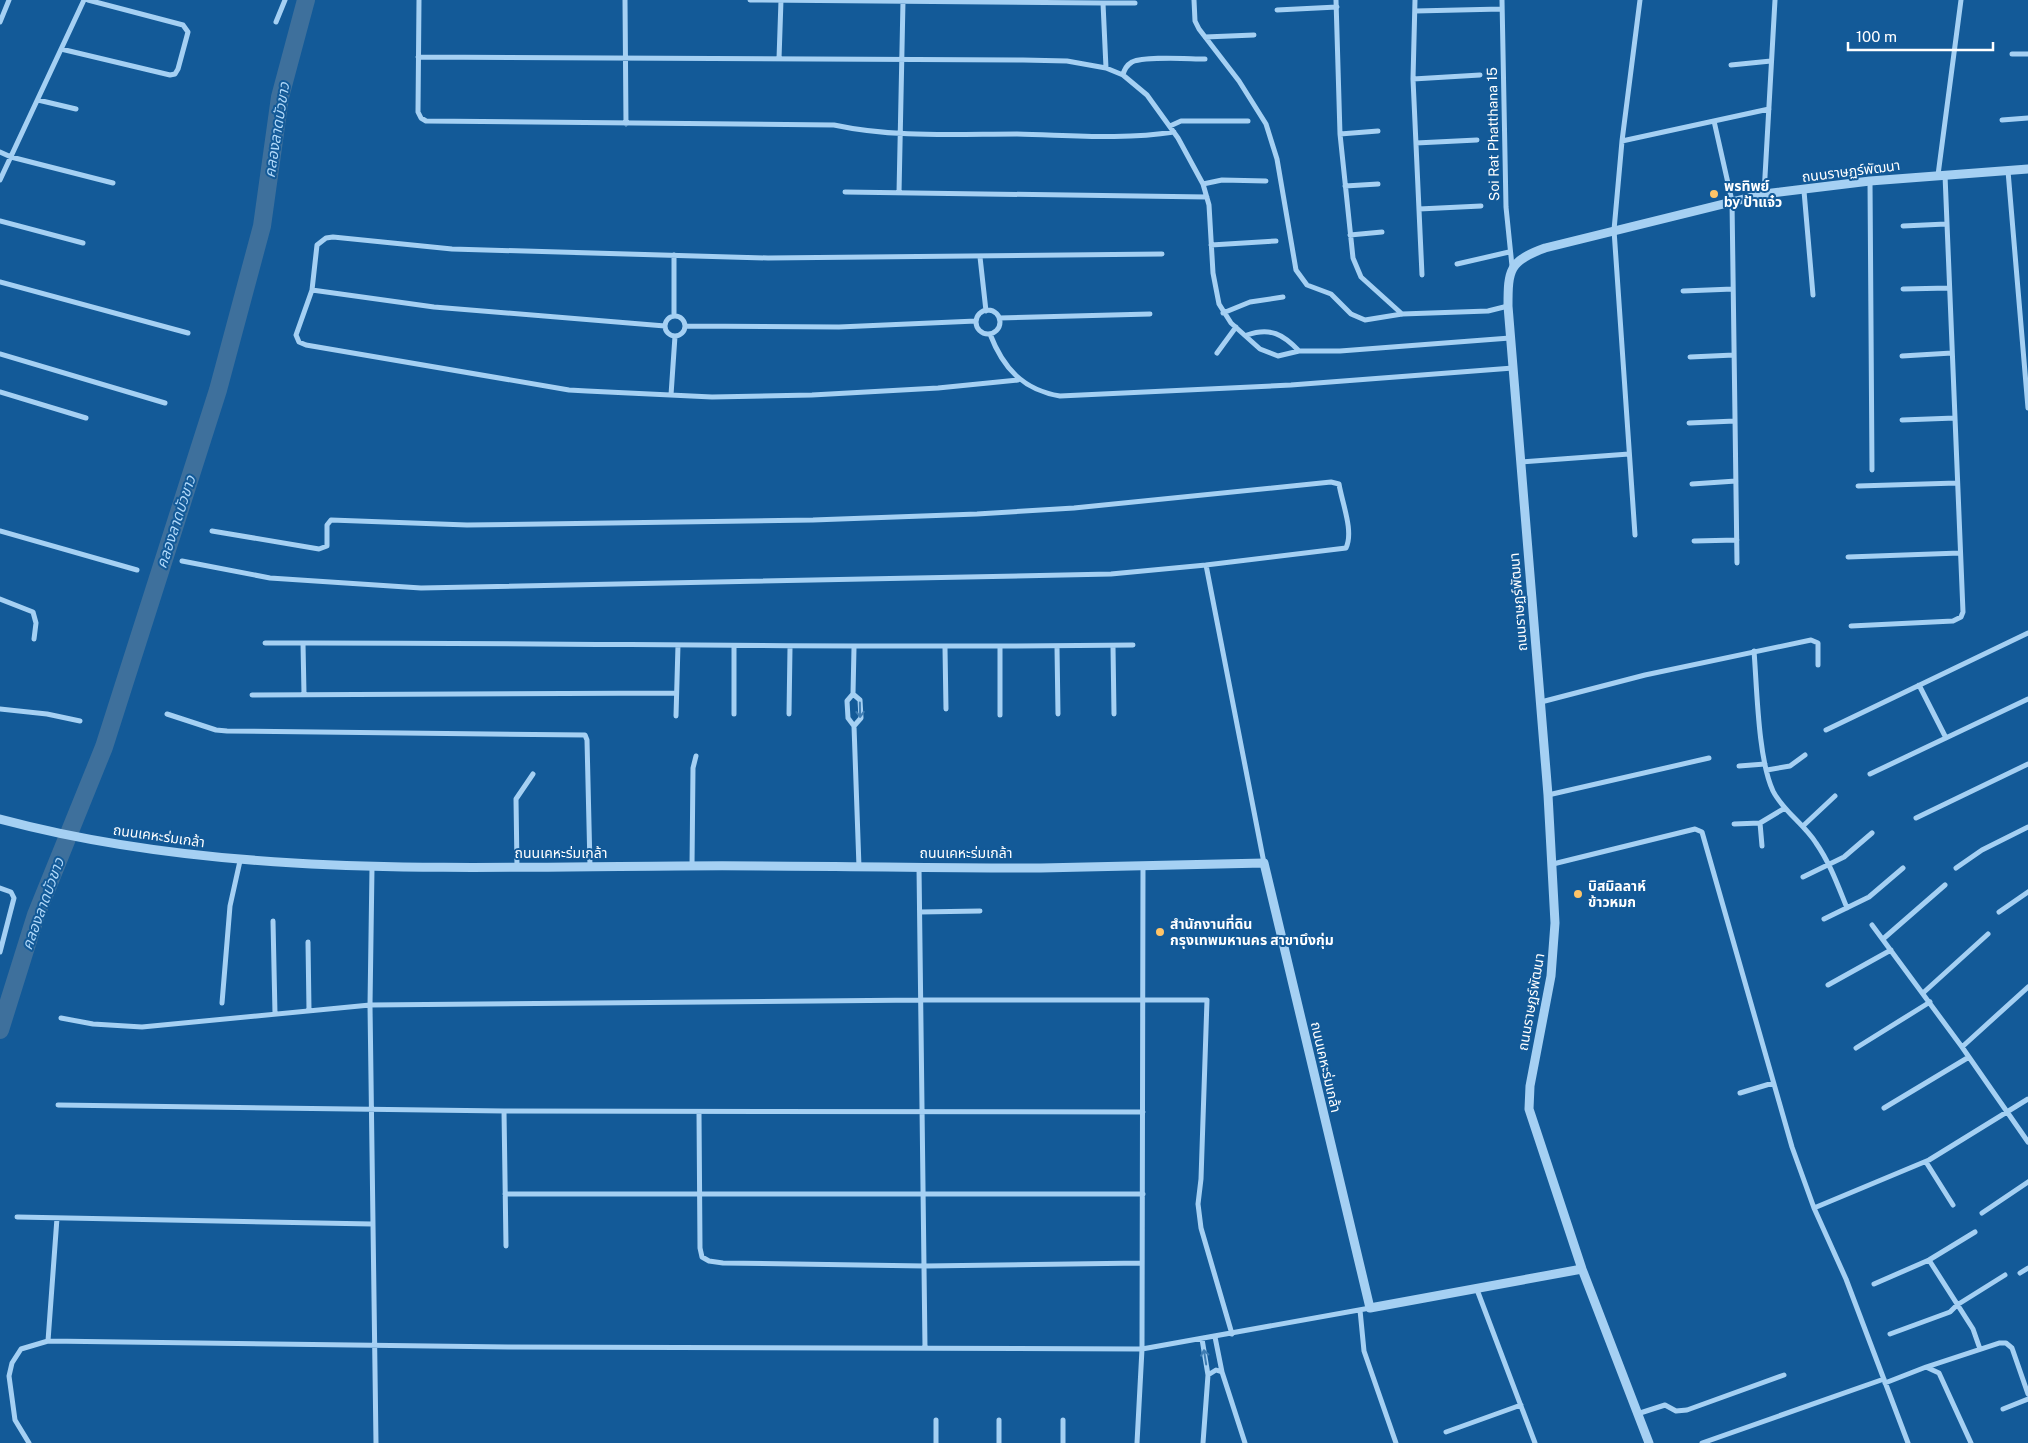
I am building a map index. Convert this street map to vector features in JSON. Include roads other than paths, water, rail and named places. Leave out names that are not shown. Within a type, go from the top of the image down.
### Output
[{"type":"street","points":[[0,22],[9,0]]},
{"type":"street","points":[[0,180],[84,0]]},
{"type":"street","points":[[61,49],[170,75],[175,74],[178,70],[188,32],[183,25],[88,0]]},
{"type":"street","points":[[276,22],[285,0]]},
{"type":"street","points":[[419,0],[418,112],[421,118],[426,121],[834,125],[861,131],[900,133],[1153,135],[1174,132]]},
{"type":"street","points":[[625,0],[626,124]]},
{"type":"street","points":[[750,0],[1135,3]]},
{"type":"street","points":[[778,60],[781,0]]},
{"type":"street","points":[[1194,0],[1196,21],[1205,37],[1261,113],[1270,133],[1277,159],[1296,270],[1307,285],[1331,294],[1357,317],[1375,319],[1402,314],[1488,312],[1508,306]]},
{"type":"street","points":[[1336,0],[1340,134],[1353,258],[1357,272],[1402,314]]},
{"type":"street","points":[[1415,0],[1414,79],[1422,275]]},
{"type":"street","name":"Soi Rat Phatthana 15","points":[[1502,0],[1506,207],[1509,252],[1512,266]]},
{"type":"street","points":[[1635,535],[1614,230],[1622,140],[1640,0]]},
{"type":"street","points":[[1764,194],[1774,0]]},
{"type":"street","points":[[1851,626],[1958,620],[1963,612],[1946,224],[1941,175],[1961,0]]},
{"type":"street","points":[[899,193],[903,1]]},
{"type":"street","points":[[1103,4],[1106,68]]},
{"type":"street","points":[[1277,10],[1337,7]]},
{"type":"street","points":[[1415,11],[1502,9]]},
{"type":"street","points":[[1205,37],[1254,35]]},
{"type":"street","points":[[2012,54],[2028,54]]},
{"type":"street","points":[[418,57],[1067,61],[1106,68],[1123,75],[1148,95],[1174,132],[1203,184],[1207,197],[1215,292],[1223,313],[1260,349],[1278,356],[1299,351],[1340,351],[1510,338]]},
{"type":"street","points":[[1123,75],[1125,68],[1132,62],[1142,60],[1205,59]]},
{"type":"street","points":[[1731,65],[1771,61]]},
{"type":"street","points":[[1414,79],[1480,75]]},
{"type":"street","points":[[38,100],[76,109]]},
{"type":"street","points":[[1622,140],[1769,109]]},
{"type":"street","points":[[2002,120],[2028,118]]},
{"type":"street","points":[[1170,126],[1181,121],[1248,121]]},
{"type":"street","points":[[1714,121],[1732,201],[1737,563]]},
{"type":"street","points":[[1340,134],[1378,131]]},
{"type":"street","points":[[1416,143],[1477,140]]},
{"type":"street","points":[[0,152],[11,157],[113,183]]},
{"type":"street","name":"ถนนราษฏร์พัฒนา","points":[[1649,1443],[1582,1269],[1529,1109],[1530,1086],[1554,952],[1556,923],[1541,702],[1510,338],[1508,284],[1512,266],[1521,258],[1545,248],[1764,194],[1804,191],[1870,181],[2028,169]]},
{"type":"street","points":[[2008,171],[2028,408]]},
{"type":"street","points":[[1203,184],[1222,180],[1266,181]]},
{"type":"street","points":[[1870,181],[1872,470]]},
{"type":"street","points":[[1345,186],[1378,184]]},
{"type":"street","points":[[1804,191],[1813,295]]},
{"type":"street","points":[[845,192],[1207,197]]},
{"type":"street","points":[[1419,209],[1481,206]]},
{"type":"street","points":[[0,221],[83,243]]},
{"type":"street","points":[[1904,226],[1946,224]]},
{"type":"street","points":[[1350,235],[1382,232]]},
{"type":"street","points":[[1018,380],[938,388],[812,395],[712,397],[569,390],[306,344],[299,342],[296,330],[312,290],[317,245],[326,238],[333,237],[452,249],[674,256],[778,258],[1162,254]]},
{"type":"street","points":[[1211,245],[1276,241]]},
{"type":"street","points":[[1457,264],[1509,252]]},
{"type":"street","points":[[674,256],[674,316]]},
{"type":"street","points":[[980,257],[986,311]]},
{"type":"street","points":[[0,282],[188,333]]},
{"type":"street","points":[[1903,289],[1949,288]]},
{"type":"street","points":[[1683,291],[1733,289]]},
{"type":"street","points":[[312,290],[444,308],[665,326]]},
{"type":"street","points":[[1223,313],[1245,303],[1283,297]]},
{"type":"street","points":[[990,334],[998,328],[999,318],[994,312],[986,311],[979,314],[976,321],[980,331],[990,334],[1007,367],[1018,380],[1047,394],[1074,397],[1291,385],[1513,368]]},
{"type":"street","points":[[999,318],[1150,314]]},
{"type":"street","points":[[674,316],[680,318],[685,326],[682,333],[675,336],[668,333],[665,326],[668,318],[674,316]]},
{"type":"street","points":[[685,326],[839,327],[976,321]]},
{"type":"street","points":[[1217,353],[1236,327]]},
{"type":"street","points":[[1247,335],[1266,331],[1285,337],[1299,351]]},
{"type":"street","points":[[671,395],[675,336]]},
{"type":"street","points":[[1902,356],[1952,353]]},
{"type":"street","points":[[0,354],[165,403]]},
{"type":"street","points":[[1690,356],[1734,355]]},
{"type":"street","points":[[0,392],[86,418]]},
{"type":"street","points":[[1902,420],[1955,418]]},
{"type":"street","points":[[1689,423],[1735,421]]},
{"type":"street","points":[[1521,462],[1629,454]]},
{"type":"street","points":[[1692,484],[1736,481]]},
{"type":"street","points":[[182,561],[270,578],[421,588],[1111,574],[1206,565],[1346,548],[1349,542],[1339,484],[1336,482],[1074,508],[977,514],[813,520],[466,525],[331,520],[327,525],[327,546],[319,549],[212,531]]},
{"type":"street","points":[[1858,486],[1957,483]]},
{"type":"street","points":[[0,531],[137,570]]},
{"type":"street","points":[[1694,541],[1737,540]]},
{"type":"street","points":[[1848,557],[1960,553]]},
{"type":"street","points":[[1206,565],[1264,863]]},
{"type":"street","points":[[0,600],[33,612],[36,623],[34,639]]},
{"type":"street","points":[[1826,730],[2028,633]]},
{"type":"street","points":[[1541,702],[1636,677],[1814,640],[1818,644],[1818,665]]},
{"type":"street","points":[[265,643],[678,645],[790,648],[1000,648],[1132,645]]},
{"type":"street","points":[[303,643],[304,694]]},
{"type":"street","points":[[676,716],[678,645]]},
{"type":"street","points":[[1113,646],[1114,714]]},
{"type":"street","points":[[734,647],[734,714]]},
{"type":"street","points":[[1057,647],[1058,714]]},
{"type":"street","points":[[790,648],[790,714]]},
{"type":"street","points":[[854,648],[853,694],[848,701],[848,718],[854,726],[858,866]]},
{"type":"street","points":[[945,648],[946,709]]},
{"type":"street","points":[[1000,648],[1000,716]]},
{"type":"street","points":[[1754,651],[1765,764],[1771,788],[1785,808],[1803,826],[1830,865],[1847,908]]},
{"type":"street","points":[[1918,685],[1946,738]]},
{"type":"street","points":[[252,694],[676,693]]},
{"type":"street","points":[[853,694],[860,700],[861,718],[854,726]]},
{"type":"street","points":[[1870,774],[2028,700]]},
{"type":"street","points":[[0,709],[47,714],[80,721]]},
{"type":"street","points":[[167,714],[216,730],[227,731],[585,735],[587,740],[590,866]]},
{"type":"street","points":[[1767,770],[1790,766],[1805,755]]},
{"type":"street","points":[[692,866],[693,768],[696,756]]},
{"type":"street","points":[[1548,795],[1709,758]]},
{"type":"street","points":[[1739,766],[1765,764]]},
{"type":"street","points":[[1916,818],[2028,764]]},
{"type":"street","points":[[517,867],[516,800],[534,774]]},
{"type":"street","points":[[1803,826],[1835,796]]},
{"type":"street","points":[[1734,824],[1760,823],[1785,808]]},
{"type":"street","name":"ถนนเคหะร่มเกล้า","points":[[0,819],[40,830],[116,844],[240,861],[372,868],[1143,866],[1264,863],[1370,1308]]},
{"type":"street","points":[[1760,823],[1762,846]]},
{"type":"street","points":[[1956,868],[1982,850],[2028,827]]},
{"type":"street","points":[[1553,864],[1695,829],[1700,830],[1792,1147],[1814,1208],[1846,1279],[1908,1443]]},
{"type":"street","points":[[1803,877],[1844,857],[1872,833]]},
{"type":"street","points":[[222,1003],[230,906],[240,861]]},
{"type":"street","points":[[1137,1443],[1142,1349],[1143,866]]},
{"type":"street","points":[[920,867],[925,1347]]},
{"type":"street","points":[[372,868],[370,1004],[376,1443]]},
{"type":"street","points":[[1824,919],[1869,897],[1903,868]]},
{"type":"street","points":[[1883,939],[1945,885]]},
{"type":"street","points":[[0,888],[11,892],[14,898],[0,952]]},
{"type":"street","points":[[1999,912],[2028,892]]},
{"type":"street","points":[[920,912],[980,911]]},
{"type":"street","points":[[273,921],[275,1014]]},
{"type":"street","points":[[1872,925],[1930,1002],[2028,1142]]},
{"type":"street","points":[[1923,993],[1988,934]]},
{"type":"street","points":[[308,942],[309,1010]]},
{"type":"street","points":[[1828,985],[1891,950]]},
{"type":"street","points":[[1962,1047],[2028,987]]},
{"type":"street","points":[[61,1018],[101,1025],[142,1027],[370,1004],[1207,1000],[1202,1180],[1198,1204],[1202,1228],[1232,1334]]},
{"type":"street","points":[[1856,1048],[1930,1002]]},
{"type":"street","points":[[1884,1108],[1969,1057]]},
{"type":"street","points":[[1740,1093],[1773,1083]]},
{"type":"street","points":[[1814,1208],[1926,1162],[2028,1098]]},
{"type":"street","points":[[58,1105],[504,1111],[1143,1112]]},
{"type":"street","points":[[504,1111],[506,1246]]},
{"type":"street","points":[[699,1112],[700,1248],[702,1257],[709,1261],[723,1263],[925,1266],[1142,1263]]},
{"type":"street","points":[[1926,1162],[1953,1205]]},
{"type":"street","points":[[1982,1213],[2028,1182]]},
{"type":"street","points":[[505,1194],[699,1192],[1143,1194]]},
{"type":"street","points":[[16,1216],[372,1224]]},
{"type":"street","points":[[48,1341],[56,1218]]},
{"type":"street","points":[[1874,1284],[1929,1260],[1975,1232]]},
{"type":"street","points":[[1929,1260],[1973,1329],[1980,1349]]},
{"type":"street","points":[[2020,1273],[2028,1268]]},
{"type":"street","points":[[29,1443],[15,1420],[9,1376],[12,1363],[21,1349],[48,1341],[595,1348],[925,1347],[1142,1349],[1582,1269]]},
{"type":"street","points":[[1890,1334],[1950,1312],[1957,1305],[2005,1275]]},
{"type":"street","points":[[1476,1287],[1535,1443]]},
{"type":"street","points":[[1360,1310],[1364,1351],[1396,1443]]},
{"type":"street","points":[[1214,1337],[1222,1372],[1245,1443]]},
{"type":"street","points":[[1202,1339],[1208,1375],[1203,1443]]},
{"type":"street","points":[[1702,1443],[1999,1344],[2006,1344],[2012,1348],[2028,1394]]},
{"type":"street","points":[[1926,1367],[1939,1373],[1971,1443]]},
{"type":"street","points":[[1208,1375],[1216,1370],[1222,1372]]},
{"type":"street","points":[[1637,1414],[1665,1405],[1676,1411],[1688,1410],[1784,1376]]},
{"type":"street","points":[[2003,1409],[2028,1399]]},
{"type":"street","points":[[1446,1432],[1521,1405]]},
{"type":"street","points":[[936,1420],[936,1443]]},
{"type":"street","points":[[999,1420],[999,1443]]},
{"type":"street","points":[[1063,1420],[1063,1443]]},
{"type":"waterway","name":"คลองลาดบัวขาว","points":[[0,1030],[36,915],[104,747],[218,390],[262,226],[280,97],[306,0]]},
{"type":"place","name":"พรทิพย์ by ป้าแจ๋ว","points":[[1714,194]]},
{"type":"place","name":"บิสมิลลาห์ ข้าวหมก","points":[[1578,894]]},
{"type":"place","name":"สำนักงานที่ดิน กรุงเทพมหานคร สาขาบึงกุ่ม","points":[[1160,932]]}]
